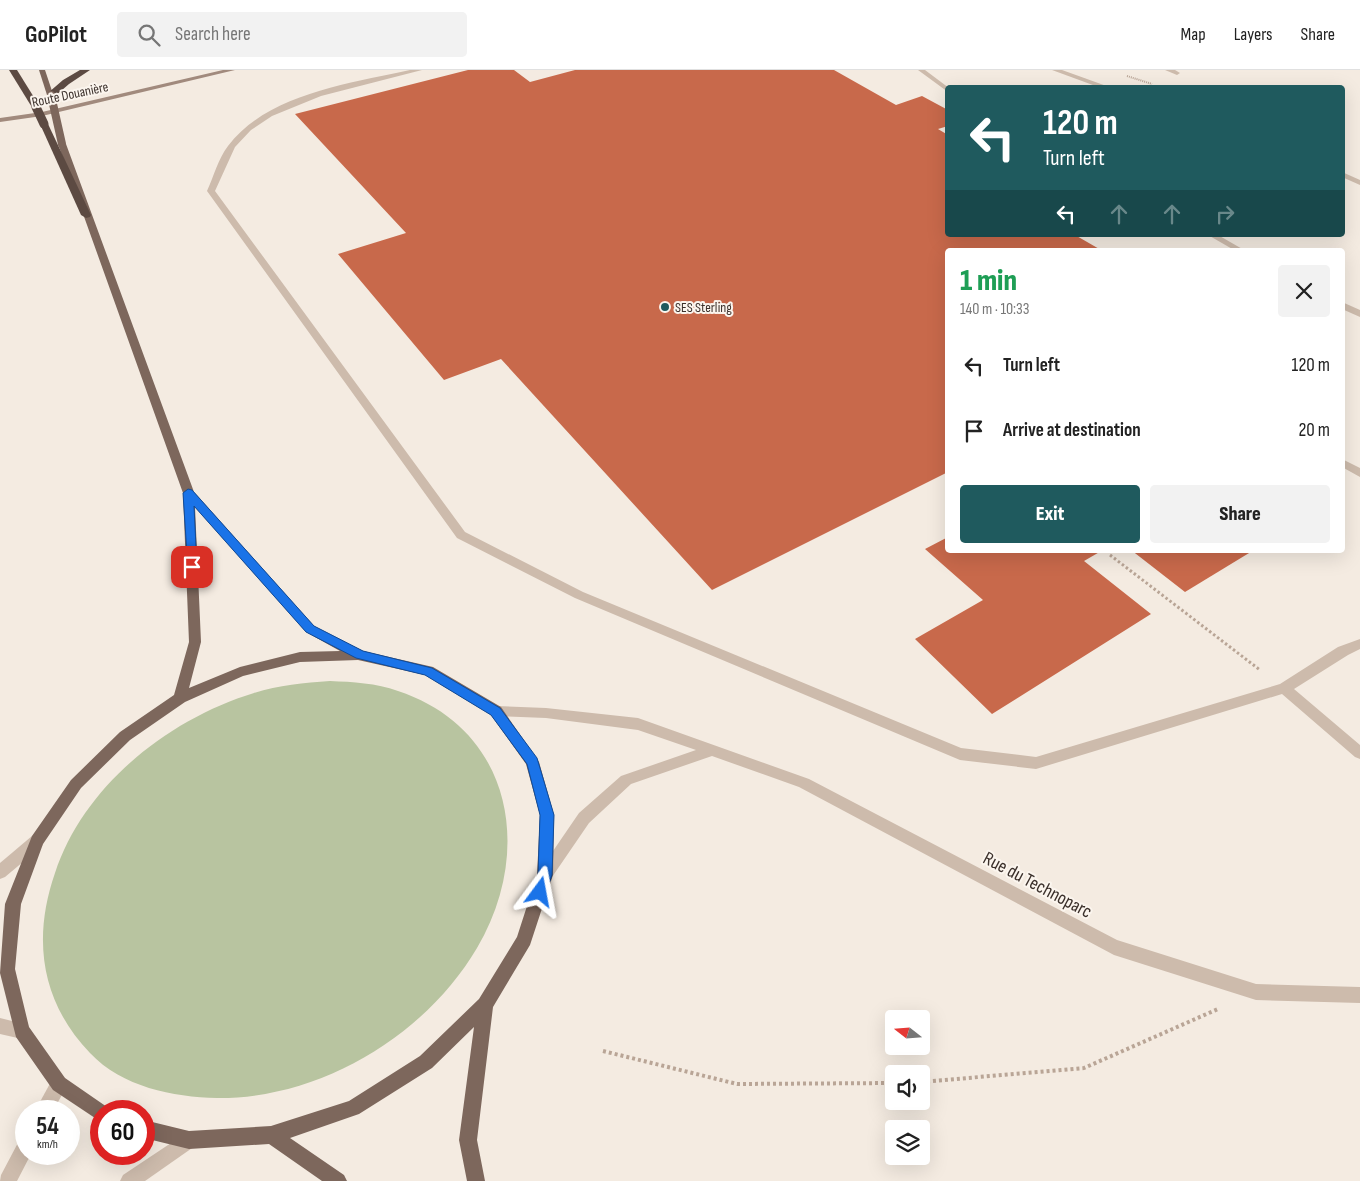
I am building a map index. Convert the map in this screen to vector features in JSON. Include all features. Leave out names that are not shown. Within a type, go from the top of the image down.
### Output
[{"type":"highway","points":[[13,70],[36,107],[86,215]]},
{"type":"highway","points":[[51,95],[66,82],[86,70]]},
{"type":"main road","points":[[42,70],[51,95],[62,144],[86,215],[188,493],[195,642],[180,698]]},
{"type":"main road","name":"Route Douanière","points":[[0,120],[42,114],[232,70]]},
{"type":"main road","points":[[155,1132],[190,1140],[271,1135],[352,1108],[426,1062],[485,1005],[524,940],[545,875],[547,815],[532,762],[496,712],[428,672],[360,655],[310,629],[188,493]]},
{"type":"main road","points":[[90,1105],[59,1084],[22,1031],[7,969],[13,904],[37,841],[76,784],[125,736],[180,698],[240,672],[300,657],[360,655]]},
{"type":"main road","points":[[476,1181],[468,1140],[485,1005]]},
{"type":"main road","points":[[271,1135],[338,1181]]},
{"type":"street","points":[[419,70],[298,100],[260,120],[232,146],[211,191],[461,535],[579,595],[960,754],[1036,763],[1284,688],[1343,651],[1360,644]]},
{"type":"street","points":[[921,70],[945,88]]},
{"type":"street","points":[[1055,70],[1100,85]]},
{"type":"street","points":[[1168,70],[1177,73]]},
{"type":"street","points":[[1345,175],[1360,182]]},
{"type":"street","points":[[1216,237],[1236,248]]},
{"type":"street","points":[[1345,306],[1360,314]]},
{"type":"street","points":[[1345,464],[1360,473]]},
{"type":"street","points":[[1284,688],[1360,753]]},
{"type":"street","name":"Rue du Technoparc","points":[[496,712],[546,713],[638,724],[804,783],[1114,947],[1256,992],[1360,995]]},
{"type":"street","points":[[545,875],[584,818],[626,780],[714,750]]},
{"type":"street","points":[[0,872],[37,841]]},
{"type":"street","points":[[0,1026],[22,1031]]},
{"type":"street","points":[[50,1100],[59,1084]]},
{"type":"street","points":[[129,1181],[190,1140]]},
{"type":"street","points":[[8,1181],[16,1165]]},
{"type":"path","points":[[1125,75],[1153,85]]},
{"type":"path","points":[[1110,555],[1284,688]]},
{"type":"path","points":[[930,1081],[1084,1068],[1256,992]]},
{"type":"path","points":[[603,1051],[737,1084],[885,1083]]},
{"type":"green space","points":[[330,681],[364,683],[390,688],[437,709],[467,734],[489,764],[502,798],[507,835],[505,873],[495,911],[477,948],[455,980],[429,1009],[399,1034],[366,1056],[331,1074],[294,1087],[256,1095],[217,1098],[200,1097],[149,1088],[117,1074],[90,1053],[73,1033],[51,991],[46,969],[43,946],[48,898],[55,873],[68,841],[86,811],[108,784],[161,738],[191,720],[222,705],[254,693],[292,685]]},
{"type":"building","name":"SES Sterling","points":[[468,70],[514,70],[530,82],[575,70],[834,70],[896,105],[922,96],[945,108],[945,127],[938,129],[945,133],[945,237],[1078,237],[1098,248],[945,248],[945,474],[712,590],[501,359],[444,380],[338,254],[406,233],[295,114]]},
{"type":"building","points":[[945,539],[945,553],[1098,553],[1084,561],[1151,614],[992,714],[915,639],[983,600],[925,549]]},
{"type":"building","points":[[1135,553],[1249,553],[1185,592]]},
{"type":"place","name":"SES Sterling","points":[[665,307]]},
{"type":"route","points":[[192,567],[188,493],[310,629],[360,655],[428,672],[496,712],[532,762],[547,815],[545,875],[540,892]]}]
